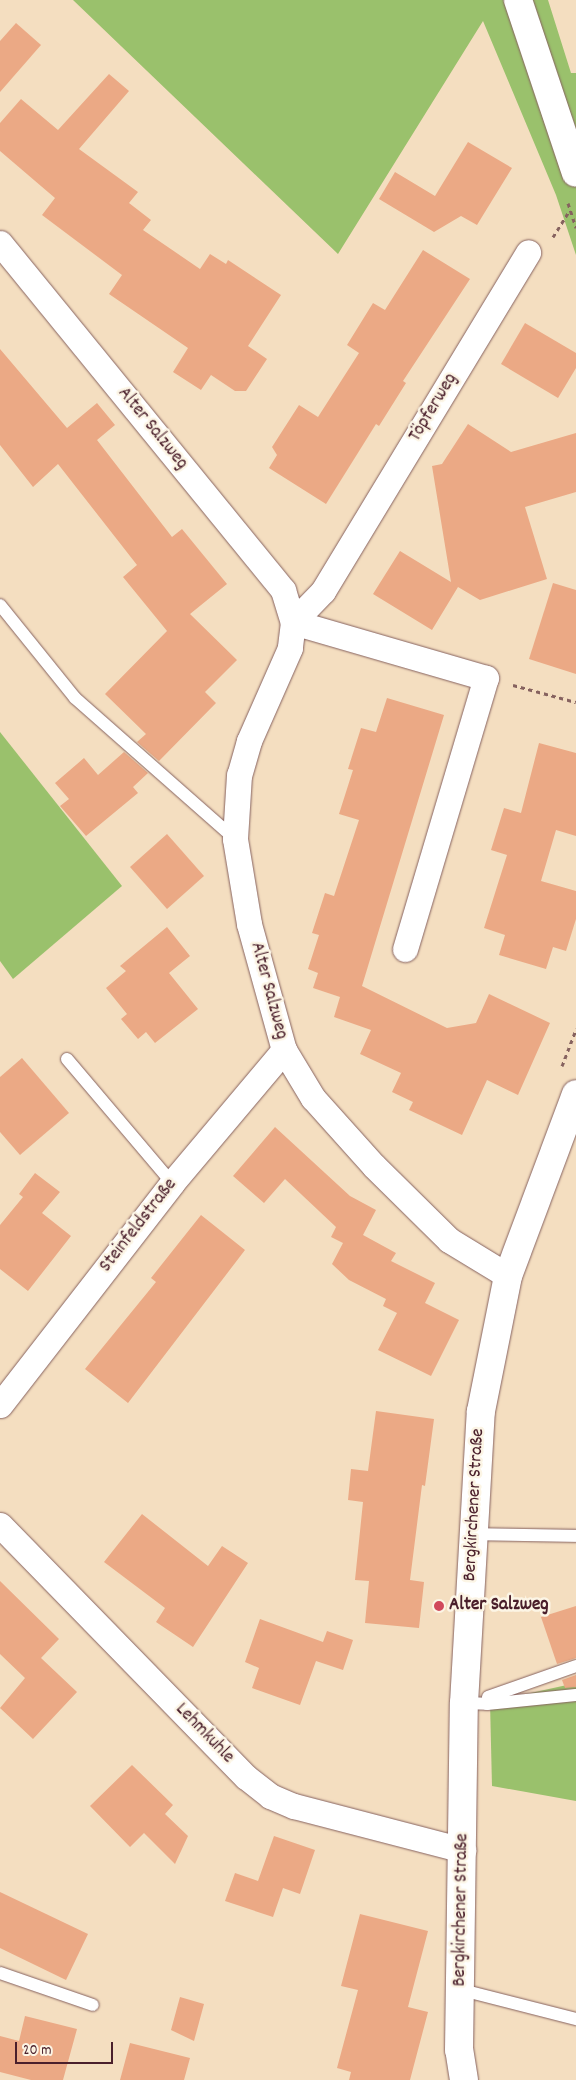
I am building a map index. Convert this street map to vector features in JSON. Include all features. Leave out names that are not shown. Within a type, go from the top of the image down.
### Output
[{"type":"street","points":[[518,0],[576,173]]},
{"type":"street","name":"Alter Salzweg","points":[[0,243],[283,590],[294,622],[290,648],[249,741],[239,775],[235,838],[249,924],[284,1050],[312,1098],[374,1166],[449,1240],[508,1276]]},
{"type":"street","name":"Töpferweg","points":[[294,622],[322,590],[528,252]]},
{"type":"street","points":[[294,622],[486,678],[405,949]]},
{"type":"street","name":"Steinfeldstraße","points":[[0,1405],[172,1183],[284,1050]]},
{"type":"street","name":"Bergkirchener Straße","points":[[464,2080],[459,2050],[462,1990],[463,1850],[476,1700],[473,1534],[481,1411],[508,1276],[576,1094]]},
{"type":"street","name":"Lehmkuhle","points":[[0,1524],[246,1777],[270,1796],[294,1806],[463,1850]]},
{"type":"lane","points":[[0,605],[76,698],[235,838]]},
{"type":"lane","points":[[67,1060],[172,1183]]},
{"type":"lane","points":[[473,1534],[576,1536]]},
{"type":"lane","points":[[476,1700],[576,1666]]},
{"type":"lane","points":[[476,1700],[487,1704],[576,1695]]},
{"type":"lane","points":[[0,1973],[93,2004]]},
{"type":"lane","points":[[462,1990],[576,2019]]},
{"type":"path","points":[[528,252],[550,241],[573,204]]},
{"type":"path","points":[[486,678],[576,702]]},
{"type":"green space","points":[[73,0],[548,0],[571,73],[576,73],[576,255],[556,195],[483,21],[338,254]]},
{"type":"green space","points":[[0,732],[122,886],[13,979],[0,961]]},
{"type":"green space","points":[[576,1683],[576,1801],[492,1786],[490,1702]]},
{"type":"building","points":[[16,23],[41,45],[0,92],[0,41]]},
{"type":"building","points":[[109,74],[129,91],[79,149],[138,192],[129,203],[151,220],[143,230],[200,269],[210,254],[226,264],[228,260],[281,295],[248,346],[267,359],[246,391],[235,391],[211,375],[201,390],[173,372],[188,348],[109,294],[122,275],[42,215],[55,198],[0,151],[0,123],[21,99],[58,130]]},
{"type":"building","points":[[468,142],[512,168],[477,225],[461,216],[434,232],[379,199],[395,172],[435,196]]},
{"type":"building","points":[[423,250],[470,279],[403,381],[406,383],[379,426],[376,424],[326,504],[269,468],[277,455],[272,447],[299,405],[318,417],[359,353],[347,345],[373,303],[385,310]]},
{"type":"building","points":[[525,323],[576,353],[576,368],[558,398],[501,364]]},
{"type":"building","points":[[0,349],[67,428],[97,403],[115,425],[97,440],[172,537],[182,529],[227,584],[190,614],[237,660],[205,692],[216,703],[159,761],[137,742],[146,734],[105,694],[167,631],[123,577],[137,565],[58,464],[33,487],[0,445]]},
{"type":"building","points":[[468,424],[511,452],[576,433],[576,492],[525,507],[547,579],[480,600],[458,587],[432,630],[373,594],[400,551],[451,582],[432,466],[442,464]]},
{"type":"building","points":[[553,583],[576,590],[576,674],[529,659]]},
{"type":"building","points":[[387,698],[444,715],[362,986],[447,1028],[476,1023],[489,994],[550,1023],[518,1095],[487,1080],[462,1135],[409,1110],[413,1102],[392,1092],[401,1073],[360,1054],[371,1030],[334,1017],[340,997],[313,988],[318,973],[308,969],[319,935],[312,933],[325,893],[334,896],[359,820],[339,814],[353,770],[348,769],[361,728],[376,732]]},
{"type":"building","points":[[539,743],[576,753],[576,836],[556,830],[541,881],[576,891],[576,919],[566,951],[553,947],[546,969],[499,955],[505,935],[484,928],[507,855],[491,850],[504,808],[521,813]]},
{"type":"building","points":[[124,752],[148,773],[133,787],[138,793],[86,836],[60,806],[69,799],[55,783],[84,758],[98,775]]},
{"type":"building","points":[[167,834],[204,876],[167,909],[130,867]]},
{"type":"building","points":[[167,927],[190,956],[169,973],[198,1009],[155,1043],[146,1032],[138,1039],[121,1019],[127,1014],[106,988],[126,971],[120,966]]},
{"type":"building","points":[[22,1058],[69,1113],[20,1155],[0,1132],[0,1077]]},
{"type":"building","points":[[275,1127],[350,1196],[376,1210],[363,1235],[396,1253],[391,1261],[435,1283],[425,1303],[459,1320],[431,1376],[378,1350],[397,1313],[383,1306],[386,1299],[349,1280],[332,1264],[343,1243],[331,1237],[336,1227],[285,1179],[264,1203],[233,1176]]},
{"type":"building","points":[[35,1173],[60,1192],[42,1213],[71,1236],[28,1291],[0,1269],[0,1225],[23,1197],[19,1194]]},
{"type":"building","points":[[201,1215],[245,1250],[128,1403],[85,1369],[156,1282],[151,1278]]},
{"type":"building","points":[[376,1411],[434,1419],[425,1486],[422,1485],[410,1580],[424,1582],[419,1628],[365,1623],[369,1581],[355,1580],[363,1502],[348,1500],[351,1469],[368,1471]]},
{"type":"building","points":[[142,1514],[208,1566],[222,1546],[248,1563],[193,1647],[156,1622],[165,1608],[104,1562]]},
{"type":"building","points":[[0,1581],[59,1639],[41,1658],[77,1692],[33,1739],[0,1708],[25,1678],[0,1654]]},
{"type":"building","points":[[576,1606],[576,1658],[557,1664],[541,1617]]},
{"type":"building","points":[[260,1619],[323,1642],[327,1631],[353,1640],[343,1670],[316,1661],[300,1705],[252,1688],[259,1668],[245,1662]]},
{"type":"building","points":[[576,1675],[576,1687],[565,1688],[562,1680]]},
{"type":"building","points":[[132,1765],[173,1805],[165,1814],[188,1836],[175,1864],[144,1833],[130,1847],[90,1806]]},
{"type":"building","points":[[274,1836],[315,1850],[300,1894],[283,1888],[273,1917],[225,1901],[235,1873],[258,1881]]},
{"type":"building","points":[[0,1892],[88,1934],[66,1980],[0,1948]]},
{"type":"building","points":[[360,1914],[428,1931],[408,2007],[428,2012],[410,2080],[349,2080],[351,2072],[337,2068],[358,1990],[341,1986]]},
{"type":"building","points":[[180,1997],[204,2004],[194,2041],[171,2030]]},
{"type":"building","points":[[25,2016],[77,2029],[63,2080],[31,2080],[0,2072],[0,2036],[19,2041]]},
{"type":"building","points":[[130,2043],[190,2058],[184,2080],[120,2080]]},
{"type":"place","name":"Alter Salzweg","points":[[439,1606]]}]
